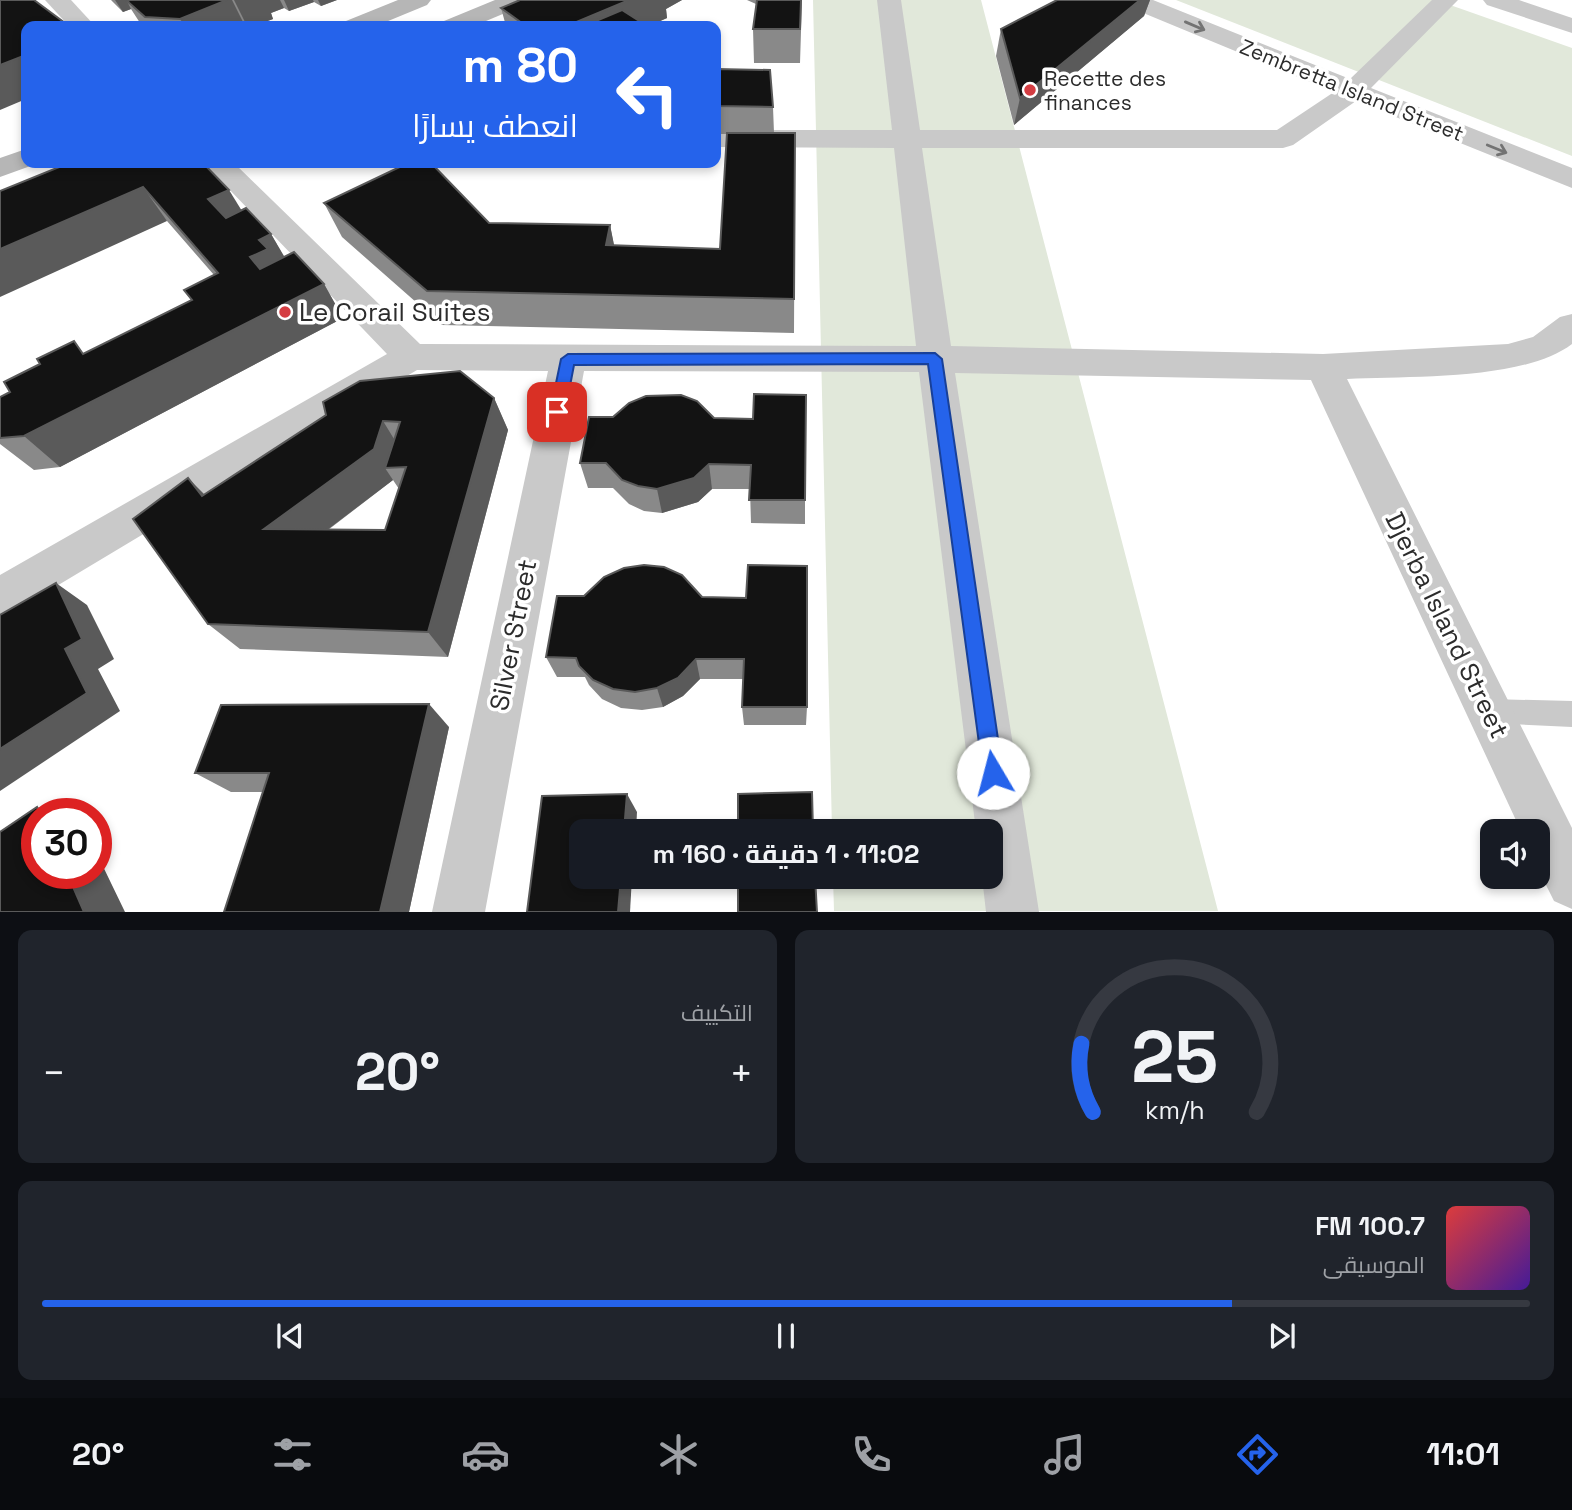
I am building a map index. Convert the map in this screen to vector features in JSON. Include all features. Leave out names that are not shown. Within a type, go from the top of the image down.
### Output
[{"type":"main road","points":[[367,21],[419,0]]},
{"type":"main road","points":[[468,21],[516,0]]},
{"type":"main road","points":[[0,168],[21,160]]},
{"type":"street","points":[[57,0],[78,21]]},
{"type":"street","points":[[889,0],[935,359],[1013,912]]},
{"type":"street","name":"Zembretta Island Street","points":[[1132,0],[1572,179]]},
{"type":"street","points":[[721,139],[1283,139],[1353,91],[1447,0]]},
{"type":"street","points":[[1495,0],[1572,26]]},
{"type":"street","points":[[223,168],[411,357]]},
{"type":"street","points":[[0,597],[411,357],[935,359],[1323,367],[1508,356],[1545,346],[1572,326]]},
{"type":"street","name":"Silver Street","points":[[458,912],[568,359]]},
{"type":"street","name":"Djerba Island Street","points":[[1323,367],[1572,883]]},
{"type":"lane","points":[[1489,711],[1572,714]]},
{"type":"shaded area","points":[[813,0],[981,0],[1218,911],[834,911],[833,889],[1003,889],[1003,819],[832,819]]},
{"type":"shaded area","points":[[1176,0],[1436,0],[1572,48],[1572,156]]},
{"type":"building","points":[[0,0],[34,0],[62,21],[21,21],[21,57],[0,65]]},
{"type":"building","points":[[227,0],[180,19],[145,17],[127,1]]},
{"type":"building","points":[[520,0],[629,0],[579,21],[519,21],[501,8]]},
{"type":"building","points":[[757,0],[801,0],[800,29],[753,29]]},
{"type":"building","points":[[1057,0],[1140,0],[1020,98],[1001,29]]},
{"type":"building","points":[[622,10],[639,21],[596,21]]},
{"type":"building","points":[[721,69],[770,70],[773,107],[721,106]]},
{"type":"building","points":[[727,133],[795,133],[794,299],[427,291],[324,203],[398,168],[436,168],[489,223],[610,225],[606,245],[720,249]]},
{"type":"building","points":[[57,168],[208,168],[229,190],[208,199],[226,218],[246,208],[271,234],[259,240],[268,249],[250,257],[260,269],[294,252],[324,284],[24,436],[0,438],[0,397],[10,392],[4,382],[40,364],[37,359],[74,341],[83,354],[192,300],[184,290],[218,273],[143,187],[0,249],[0,191]]},
{"type":"building","points":[[460,371],[494,398],[428,632],[208,624],[133,519],[188,478],[202,496],[326,415],[323,402],[360,381]],"holes":[[[383,421],[400,422],[385,468],[406,467],[385,530],[264,529],[374,449]]]},
{"type":"building","points":[[754,394],[806,395],[805,500],[749,500],[751,465],[709,464],[694,478],[657,489],[622,480],[606,463],[580,463],[589,417],[613,417],[629,403],[646,396],[681,395],[697,401],[714,418],[753,419]]},
{"type":"building","points":[[644,565],[664,567],[682,575],[702,597],[746,598],[748,565],[807,566],[807,707],[742,707],[744,659],[696,659],[678,678],[657,688],[635,692],[613,689],[593,680],[579,666],[576,658],[546,657],[557,596],[584,596],[604,577],[624,568]]},
{"type":"building","points":[[56,583],[82,639],[65,649],[87,693],[0,749],[0,615]]},
{"type":"building","points":[[429,704],[380,912],[224,912],[269,773],[195,773],[221,705]]},
{"type":"building","points":[[812,792],[813,819],[738,819],[738,794]]},
{"type":"building","points":[[627,794],[625,819],[569,819],[569,889],[620,889],[618,912],[527,912],[542,796]]},
{"type":"building","points":[[21,818],[21,889],[74,889],[84,912],[0,912],[0,832]]},
{"type":"building","points":[[738,889],[816,889],[817,912],[738,912]]},
{"type":"place","name":"Recette des finances","points":[[1030,90]]},
{"type":"place","name":"Le Corail Suites","points":[[285,312]]},
{"type":"route","points":[[557,412],[568,359],[935,359],[993,773]]}]
